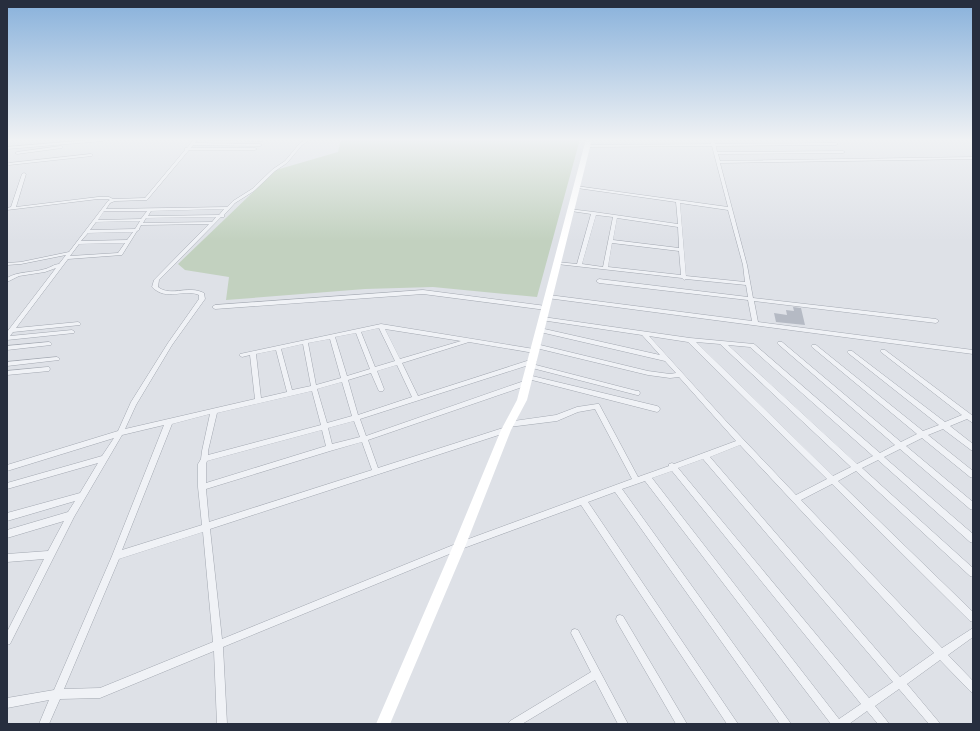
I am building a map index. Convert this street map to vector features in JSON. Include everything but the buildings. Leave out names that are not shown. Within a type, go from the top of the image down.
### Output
[{"type":"street","points":[[7,209],[98,198],[110,198],[112,200],[146,199],[167,173]]},
{"type":"street","points":[[7,641],[71,515],[103,459],[120,433],[133,404],[156,365],[202,299],[202,294],[197,291],[158,292],[155,287],[157,280],[190,245],[222,216],[234,202],[253,190],[271,173]]},
{"type":"street","points":[[383,724],[459,547],[507,427],[522,400],[581,173]]},
{"type":"street","points":[[721,173],[748,284],[755,323]]},
{"type":"street","points":[[13,208],[24,174]]},
{"type":"street","points":[[577,187],[730,209]]},
{"type":"street","points":[[7,337],[77,243],[112,200]]},
{"type":"street","points":[[678,202],[684,278]]},
{"type":"street","points":[[103,210],[228,208]]},
{"type":"street","points":[[7,264],[69,255],[120,254],[150,209]]},
{"type":"street","points":[[571,210],[680,226]]},
{"type":"street","points":[[579,266],[594,213]]},
{"type":"street","points":[[94,221],[222,216]]},
{"type":"street","points":[[605,269],[615,216]]},
{"type":"street","points":[[142,220],[214,223]]},
{"type":"street","points":[[86,232],[137,230]]},
{"type":"street","points":[[77,243],[129,241]]},
{"type":"street","points":[[610,241],[682,250]]},
{"type":"street","points":[[13,275],[46,271],[55,268],[69,255]]},
{"type":"street","points":[[7,280],[13,275],[21,263]]},
{"type":"street","points":[[557,263],[748,284]]},
{"type":"street","points":[[599,281],[936,321]]},
{"type":"street","points":[[215,307],[423,292],[546,308]]},
{"type":"street","points":[[549,297],[973,352]]},
{"type":"street","points":[[543,319],[690,340],[752,345],[973,539]]},
{"type":"street","points":[[12,330],[78,324]]},
{"type":"street","points":[[381,326],[416,399]]},
{"type":"street","points":[[242,355],[381,326],[467,341],[534,356],[670,376],[680,375]]},
{"type":"street","points":[[540,330],[666,359]]},
{"type":"street","points":[[358,331],[381,389]]},
{"type":"street","points":[[7,337],[72,332]]},
{"type":"street","points":[[643,333],[741,442],[973,688]]},
{"type":"street","points":[[332,336],[356,418],[376,472]]},
{"type":"street","points":[[690,340],[973,618]]},
{"type":"street","points":[[7,468],[120,433],[314,388],[467,341]]},
{"type":"street","points":[[305,342],[314,388],[330,448]]},
{"type":"street","points":[[721,342],[973,573]]},
{"type":"street","points":[[780,343],[973,507]]},
{"type":"street","points":[[7,348],[49,344]]},
{"type":"street","points":[[814,346],[973,475]]},
{"type":"street","points":[[278,347],[290,394]]},
{"type":"street","points":[[883,351],[971,418]]},
{"type":"street","points":[[850,352],[973,448]]},
{"type":"street","points":[[253,353],[258,401]]},
{"type":"street","points":[[205,459],[324,428],[356,418],[416,399],[534,356],[637,393]]},
{"type":"street","points":[[7,364],[57,359]]},
{"type":"street","points":[[7,373],[47,369]]},
{"type":"street","points":[[202,487],[364,439],[527,380],[657,409]]},
{"type":"street","points":[[116,556],[376,472],[507,427],[557,418],[577,410],[597,406],[636,480]]},
{"type":"street","points":[[214,412],[205,451],[205,459],[202,464],[202,487],[218,644],[222,724]]},
{"type":"street","points":[[795,499],[922,434],[944,425],[971,418]]},
{"type":"street","points":[[44,724],[116,556],[169,422]]},
{"type":"street","points":[[7,703],[57,694],[100,693],[459,547],[741,442]]},
{"type":"street","points":[[705,456],[935,724]]},
{"type":"street","points":[[7,486],[103,459]]},
{"type":"street","points":[[672,467],[884,724]]},
{"type":"street","points":[[648,477],[838,724],[973,632]]},
{"type":"street","points":[[617,488],[786,724]]},
{"type":"street","points":[[7,517],[82,496]]},
{"type":"street","points":[[583,501],[733,724]]},
{"type":"street","points":[[7,534],[71,515]]},
{"type":"street","points":[[7,558],[51,555]]},
{"type":"street","points":[[620,620],[682,724]]},
{"type":"street","points":[[575,633],[623,724]]},
{"type":"street","points":[[513,724],[597,674]]},
{"type":"green space","points":[[273,173],[571,173],[537,297],[433,287],[365,289],[226,300],[229,277],[185,270],[178,264]]}]
